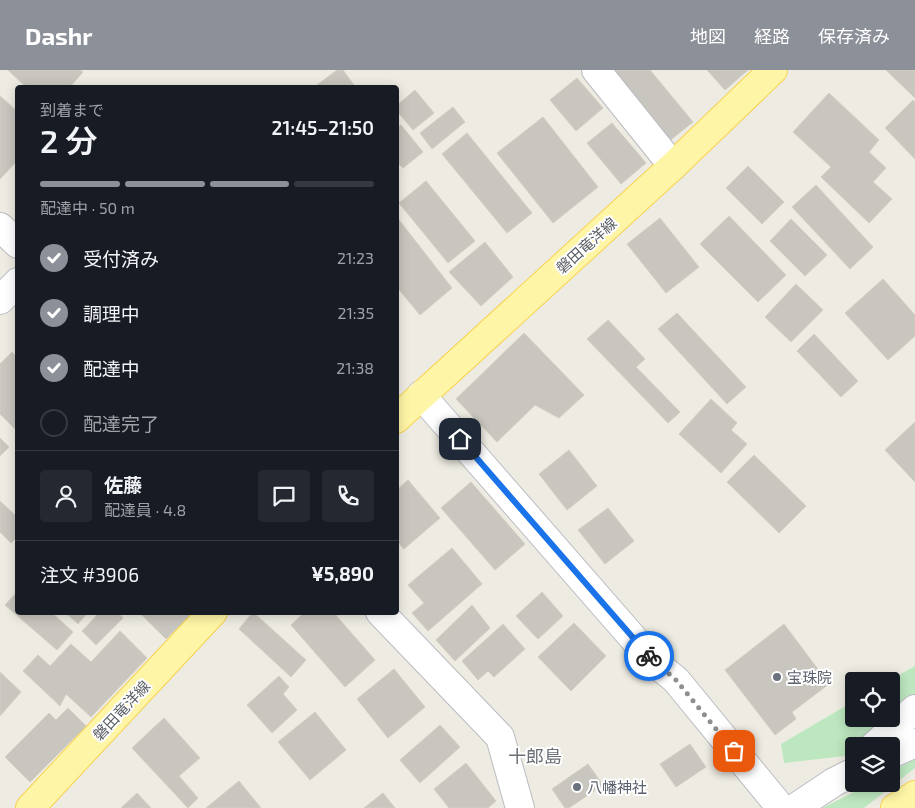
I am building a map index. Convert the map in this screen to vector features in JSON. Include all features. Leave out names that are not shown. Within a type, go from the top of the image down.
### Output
[{"type":"main road","name":"磐田竜洋線","points":[[399,416],[673,166],[773,70]]},
{"type":"main road","name":"磐田竜洋線","points":[[30,808],[210,615]]},
{"type":"main road","points":[[895,808],[915,795]]},
{"type":"street","points":[[596,70],[673,166]]},
{"type":"street","points":[[0,227],[15,241]]},
{"type":"street","points":[[0,300],[15,285]]},
{"type":"street","points":[[421,395],[654,662],[676,680],[781,808]]},
{"type":"street","points":[[383,615],[500,737],[520,808]]},
{"type":"street","points":[[884,737],[915,710]]},
{"type":"street","points":[[900,750],[915,743]]},
{"type":"street","points":[[795,808],[844,777]]},
{"type":"green space","points":[[915,666],[915,741],[900,744],[900,737],[845,737],[845,756],[784,763],[781,744],[845,706],[845,727],[900,727],[900,674]]},
{"type":"green space","points":[[915,759],[915,768],[900,780],[900,767]]},
{"type":"green space","points":[[854,792],[884,792],[864,808],[823,808]]},
{"type":"building","points":[[8,70],[80,70],[83,72],[72,85],[24,85]]},
{"type":"building","points":[[337,70],[343,70],[354,85],[317,85]]},
{"type":"building","points":[[609,70],[650,70],[693,122],[668,142]]},
{"type":"building","points":[[707,70],[748,70],[725,90]]},
{"type":"building","points":[[886,70],[915,70],[915,98]]},
{"type":"building","points":[[577,78],[603,108],[576,131],[550,100]]},
{"type":"building","points":[[415,90],[434,113],[413,130],[399,114],[399,103]]},
{"type":"building","points":[[829,93],[879,140],[869,152],[886,168],[873,182],[892,199],[869,223],[821,177],[831,167],[793,132]]},
{"type":"building","points":[[0,96],[15,109],[15,163],[0,179]]},
{"type":"building","points":[[913,100],[915,102],[915,159],[885,128]]},
{"type":"building","points":[[453,107],[465,122],[432,149],[420,133]]},
{"type":"building","points":[[543,117],[598,187],[553,223],[497,153]]},
{"type":"building","points":[[612,123],[646,163],[621,184],[587,143]]},
{"type":"building","points":[[401,125],[423,152],[403,168],[399,164],[399,126]]},
{"type":"building","points":[[467,133],[532,213],[507,233],[442,154]]},
{"type":"building","points":[[748,166],[784,202],[762,224],[726,188]]},
{"type":"building","points":[[426,181],[475,241],[448,263],[399,203]]},
{"type":"building","points":[[816,185],[873,247],[850,269],[792,207]]},
{"type":"building","points":[[729,216],[786,275],[758,302],[700,244]]},
{"type":"building","points":[[660,218],[699,267],[666,293],[627,244]]},
{"type":"building","points":[[791,219],[827,255],[805,276],[770,241]]},
{"type":"building","points":[[399,220],[452,288],[420,315],[399,290]]},
{"type":"building","points":[[485,242],[513,277],[481,306],[449,272]]},
{"type":"building","points":[[883,279],[915,315],[915,336],[888,360],[845,313]]},
{"type":"building","points":[[796,284],[823,310],[791,342],[765,317]]},
{"type":"building","points":[[677,313],[746,387],[727,404],[658,329]]},
{"type":"building","points":[[608,320],[645,359],[636,367],[680,412],[668,423],[587,339]]},
{"type":"building","points":[[524,333],[584,395],[559,418],[535,405],[497,442],[456,399]]},
{"type":"building","points":[[814,334],[858,381],[841,397],[797,351]]},
{"type":"building","points":[[12,352],[15,355],[15,429],[0,414],[0,364]]},
{"type":"building","points":[[711,399],[737,423],[731,430],[747,444],[721,473],[679,434]]},
{"type":"building","points":[[915,422],[915,482],[885,450]]},
{"type":"building","points":[[0,438],[9,447],[0,456]]},
{"type":"building","points":[[569,450],[597,486],[567,510],[539,474]]},
{"type":"building","points":[[754,455],[806,506],[779,533],[727,482]]},
{"type":"building","points":[[408,480],[440,518],[404,549],[399,543],[399,488]]},
{"type":"building","points":[[471,482],[525,544],[495,570],[441,508]]},
{"type":"building","points":[[0,501],[15,515],[15,539],[11,543],[0,532]]},
{"type":"building","points":[[608,508],[634,541],[605,564],[578,530]]},
{"type":"building","points":[[452,548],[482,584],[428,631],[412,613],[424,603],[408,585]]},
{"type":"building","points":[[542,592],[563,616],[538,639],[516,616]]},
{"type":"building","points":[[15,594],[15,614],[5,605]]},
{"type":"building","points":[[472,605],[490,628],[455,661],[436,640]]},
{"type":"building","points":[[17,615],[54,615],[73,632],[57,650]]},
{"type":"building","points":[[68,615],[86,615],[78,624]]},
{"type":"building","points":[[97,615],[120,615],[123,618],[96,645],[82,631]]},
{"type":"building","points":[[142,615],[190,615],[166,639]]},
{"type":"building","points":[[251,615],[256,615],[306,660],[291,677],[239,629]]},
{"type":"building","points":[[302,615],[336,615],[375,660],[345,687],[291,625]]},
{"type":"building","points":[[574,623],[606,656],[571,691],[538,657]]},
{"type":"building","points":[[503,624],[525,649],[494,677],[488,671],[478,680],[462,661]]},
{"type":"building","name":"宝珠院","points":[[784,624],[829,684],[792,712],[796,719],[775,735],[725,670]]},
{"type":"building","points":[[120,631],[147,658],[91,717],[66,694],[60,706],[23,671],[38,655],[50,666],[71,644],[91,662]]},
{"type":"building","points":[[394,669],[425,707],[388,738],[357,699]]},
{"type":"building","points":[[0,672],[21,692],[0,716]]},
{"type":"building","points":[[279,676],[289,687],[283,694],[297,710],[272,733],[247,705]]},
{"type":"building","points":[[68,708],[86,726],[30,782],[5,757],[49,713],[56,720]]},
{"type":"building","points":[[315,712],[346,750],[310,780],[278,742]]},
{"type":"building","points":[[164,718],[200,758],[179,776],[198,798],[188,808],[132,748]]},
{"type":"building","points":[[440,725],[460,747],[420,783],[400,760]]},
{"type":"building","points":[[690,744],[706,767],[676,787],[660,764]]},
{"type":"building","points":[[466,763],[496,801],[488,808],[449,808],[434,789]]},
{"type":"building","name":"八幡神社","points":[[588,764],[603,785],[569,808],[565,808],[552,789]]},
{"type":"building","points":[[239,781],[261,808],[206,808]]},
{"type":"building","points":[[137,793],[151,808],[121,808]]},
{"type":"building","points":[[383,793],[395,808],[364,808]]},
{"type":"way so far","points":[[649,656],[676,680],[734,751]]},
{"type":"place","name":"宝珠院","points":[[777,677]]},
{"type":"place","name":"八幡神社","points":[[577,787]]},
{"type":"district","name":"十郎島","points":[[535,756]]},
{"type":"route","points":[[460,439],[649,656]]}]
